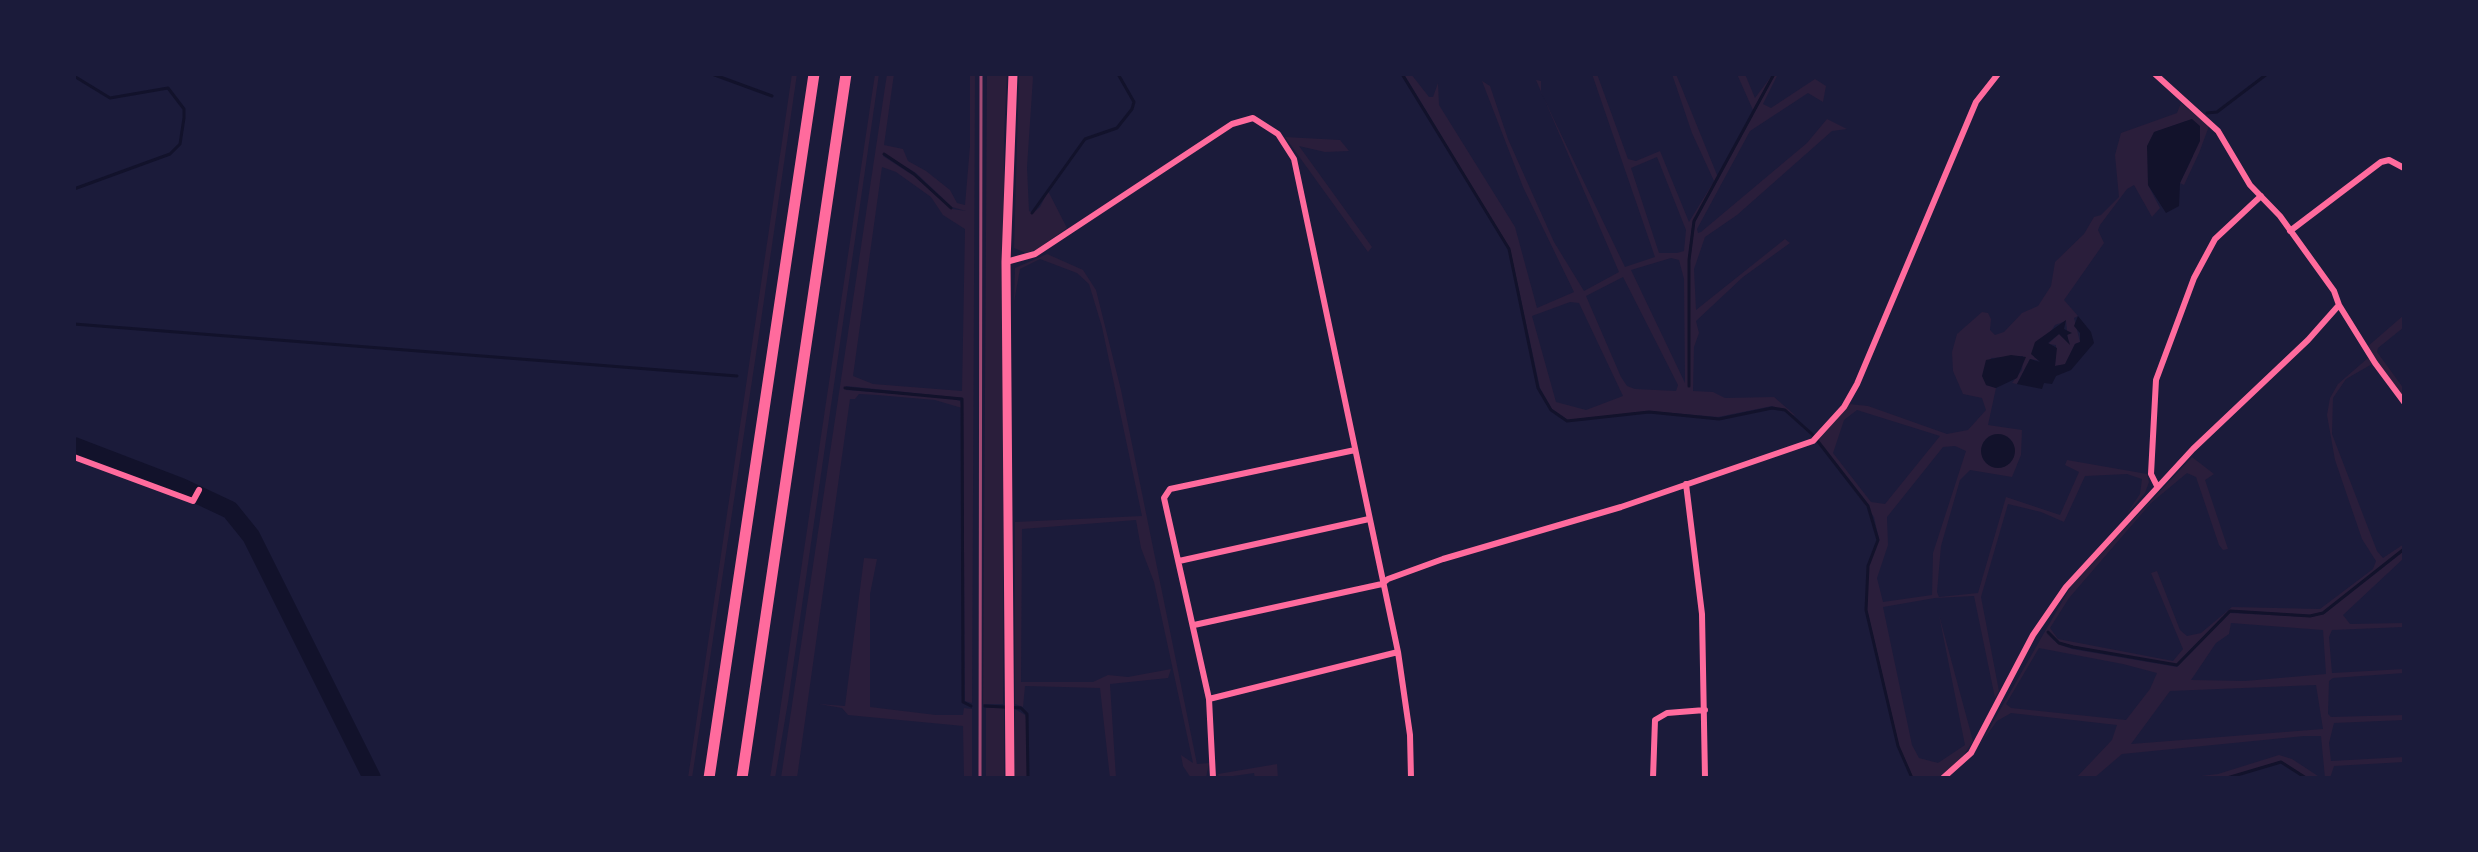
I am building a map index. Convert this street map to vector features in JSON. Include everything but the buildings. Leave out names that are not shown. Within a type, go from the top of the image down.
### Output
[{"type":"highway","points":[[709,778],[814,74]]},
{"type":"highway","points":[[742,778],[846,74]]},
{"type":"main road","points":[[1010,778],[1006,262],[1013,74]]},
{"type":"street","points":[[1194,625],[1382,584],[1443,559],[1686,484],[1816,439],[1844,407],[1857,384],[1976,102],[1998,74]]},
{"type":"street","points":[[2155,74],[2218,131],[2250,185],[2290,231],[2334,291],[2339,305],[2375,363],[2404,402]]},
{"type":"street","points":[[1006,262],[1035,254],[1232,124],[1253,118],[1278,134],[1294,159],[1398,652],[1410,735],[1411,778]]},
{"type":"street","points":[[2290,231],[2381,162],[2389,160],[2404,168]]},
{"type":"street","points":[[2157,486],[2151,474],[2156,380],[2194,278],[2215,239],[2261,196]]},
{"type":"street","points":[[1943,778],[1971,753],[2033,635],[2066,587],[2157,486],[2308,340],[2339,305]]},
{"type":"street","points":[[1213,778],[1209,699],[1164,498],[1170,489],[1355,450]]},
{"type":"street","points":[[74,457],[193,501],[199,490]]},
{"type":"street","points":[[1686,484],[1700,588],[1705,778]]},
{"type":"street","points":[[1179,561],[1369,519]]},
{"type":"street","points":[[1209,699],[1398,652]]},
{"type":"street","points":[[1653,778],[1655,720],[1667,713],[1705,710]]},
{"type":"shaded area","points":[[792,74],[797,74],[758,341],[692,778],[688,778]]},
{"type":"shaded area","points":[[875,74],[879,74],[788,702],[775,778],[770,778]]},
{"type":"shaded area","points":[[887,74],[894,74],[884,145],[903,149],[908,161],[950,190],[957,203],[965,205],[970,146],[970,74],[975,74],[972,703],[965,701],[963,398],[846,386],[846,390],[950,398],[960,401],[962,408],[935,400],[877,395],[859,394],[855,399],[850,399],[797,778],[781,778]],"holes":[[[883,153],[916,173],[952,207],[966,211],[952,209]],[[882,167],[896,172],[931,197],[943,215],[965,229],[962,391],[873,384],[853,376]]]},
{"type":"shaded area","points":[[987,74],[1007,74],[1004,135],[1003,704],[983,704]]},
{"type":"shaded area","points":[[1019,74],[1032,74],[1033,78],[1027,167],[1029,211],[1033,213],[1040,207],[1048,191],[1067,228],[1038,249],[1026,253],[1014,248]]},
{"type":"shaded area","points":[[1404,74],[1411,74],[1429,97],[1433,97],[1438,83],[1439,105],[1515,227],[1537,308],[1574,292],[1523,187],[1482,81],[1490,86],[1508,139],[1554,242],[1584,291],[1619,272],[1543,97],[1625,267],[1655,257],[1592,74],[1597,74],[1628,159],[1636,161],[1660,151],[1689,222],[1714,181],[1692,133],[1672,74],[1676,74],[1717,175],[1721,174],[1775,74],[1778,74],[1763,104],[1771,108],[1815,79],[1826,86],[1823,102],[1808,93],[1750,131],[1697,229],[1698,233],[1807,143],[1827,119],[1847,129],[1832,131],[1737,215],[1705,237],[1694,269],[1696,310],[1785,239],[1790,243],[1743,277],[1696,321],[1699,333],[1694,347],[1693,391],[1713,392],[1725,398],[1774,397],[1796,416],[1772,406],[1718,417],[1649,411],[1568,420],[1552,409],[1540,388],[1510,249]],"holes":[[[1657,157],[1686,230],[1684,251],[1659,253],[1631,168]],[[1720,175],[1695,222],[1690,260],[1689,388],[1688,260],[1693,221]],[[1671,258],[1679,260],[1684,279],[1685,383],[1631,270]],[[1623,277],[1678,385],[1676,391],[1627,386],[1586,296]],[[1570,302],[1579,303],[1623,396],[1586,410],[1556,402],[1532,316]]]},
{"type":"shaded area","points":[[1737,74],[1745,74],[1755,98],[1773,74],[1753,110]]},
{"type":"shaded area","points":[[2181,103],[2209,126],[2199,153],[2184,185],[2180,183],[2193,156],[2192,119],[2155,132],[2148,185],[2160,208],[2152,217],[2134,185],[2127,189],[2100,225],[2098,230],[2104,243],[2064,300],[2078,316],[2074,318],[2080,342],[2075,344],[2065,365],[2055,366],[2056,345],[2048,344],[2059,334],[2068,341],[2066,321],[2055,325],[2034,357],[2041,361],[2030,359],[2017,384],[2012,383],[2022,370],[2023,356],[1991,358],[1986,385],[1996,388],[1988,425],[2022,430],[2021,455],[2012,477],[1970,470],[1960,480],[1941,546],[1939,597],[1978,593],[2006,497],[2060,515],[2079,472],[2065,465],[2067,460],[2147,474],[2149,482],[2145,493],[2126,515],[2140,494],[2142,479],[2127,474],[2085,476],[2064,522],[2041,512],[2008,504],[1981,597],[1999,691],[1995,698],[1974,596],[1935,598],[1883,607],[1912,745],[1919,758],[1938,763],[1965,745],[1939,615],[1973,741],[1960,761],[1939,778],[1913,778],[1899,746],[1867,609],[1868,566],[1879,540],[1874,517],[1818,441],[1849,404],[1868,406],[1947,434],[1968,430],[1986,410],[1982,398],[1963,394],[1953,371],[1952,352],[1957,334],[1982,312],[1988,313],[1990,330],[1995,335],[2004,332],[2022,313],[2038,306],[2051,286],[2055,262],[2084,234],[2094,217],[2101,215],[2119,197],[2115,155],[2121,133],[2177,113]],"holes":[[[1857,410],[1940,436],[1885,504],[1871,502],[1833,453],[1844,420]],[[1955,446],[1966,451],[1933,553],[1932,595],[1883,602],[1877,578],[1888,545],[1887,517],[1943,447]]]},
{"type":"shaded area","points":[[2192,119],[2200,126],[2200,141],[2180,183],[2179,206],[2166,213],[2148,185],[2147,146],[2154,132]]},
{"type":"shaded area","points":[[1285,137],[1340,140],[1349,151],[1325,152],[1299,146],[1372,247],[1368,252]]},
{"type":"shaded area","points":[[1047,254],[1083,270],[1096,290],[1121,390],[1197,764],[1209,763],[1206,778],[1191,778],[1183,766],[1181,755],[1193,763],[1154,582],[1141,548],[1136,520],[1022,529],[1021,682],[1093,682],[1108,675],[1128,677],[1171,669],[1168,678],[1110,684],[1116,778],[1110,778],[1100,688],[1025,686],[1023,707],[1015,704],[1015,522],[1142,516],[1102,327],[1089,284],[1077,273],[1040,259],[1020,269],[1014,302],[1015,268]]},
{"type":"shaded area","points":[[2404,315],[2404,327],[2377,352],[2404,389],[2404,398],[2367,347]]},
{"type":"shaded area","points":[[2078,316],[2091,332],[2094,343],[2071,370],[2056,376],[2052,384],[2044,383],[2042,389],[2017,384],[2030,359],[2040,362],[2031,354],[2035,342],[2066,320],[2064,329],[2072,333],[2067,335],[2070,345],[2059,334],[2048,343],[2057,348],[2055,366],[2065,364],[2075,344],[2080,342],[2080,333],[2074,326]]},
{"type":"shaded area","points":[[2011,355],[2026,357],[2017,378],[1996,388],[1986,385],[1982,376],[1986,360]]},
{"type":"shaded area","points":[[2368,358],[2372,364],[2346,379],[2333,398],[2332,434],[2377,551],[2383,558],[2404,544],[2404,548],[2323,612],[2310,615],[2229,610],[2176,665],[2073,646],[2059,642],[2046,633],[2058,644],[2072,649],[2177,667],[2230,613],[2310,617],[2324,614],[2404,551],[2404,558],[2343,615],[2350,624],[2404,623],[2404,627],[2332,630],[2329,637],[2332,673],[2404,669],[2404,673],[2333,678],[2329,681],[2328,714],[2331,717],[2404,715],[2404,720],[2334,723],[2329,743],[2331,761],[2404,757],[2404,762],[2334,766],[2330,778],[2325,778],[2321,736],[2304,736],[2122,754],[2094,778],[2076,778],[2112,740],[2117,725],[2011,713],[1997,721],[1981,743],[2071,586],[2192,457],[2214,474],[2205,480],[2228,549],[2223,550],[2219,545],[2196,477],[2187,473],[2151,503],[2069,598],[2050,628],[2058,639],[2173,661],[2183,649],[2151,573],[2157,571],[2180,630],[2187,636],[2201,633],[2232,607],[2320,609],[2373,569],[2376,561],[2362,539],[2335,460],[2327,415],[2330,398],[2338,384]],"holes":[[[2231,623],[2323,630],[2326,674],[2245,681],[2191,680],[2216,643],[2229,634]],[[2039,648],[2157,673],[2150,689],[2126,720],[2011,708],[2006,704]],[[2316,685],[2323,729],[2131,744],[2170,691]]]},
{"type":"shaded area","points":[[1998,434],[2010,439],[2015,451],[2010,463],[1998,468],[1986,463],[1981,451],[1986,439]]},
{"type":"shaded area","points":[[864,558],[877,559],[870,594],[870,707],[936,715],[963,715],[964,708],[972,709],[972,778],[964,778],[963,726],[848,715],[842,708],[819,704],[845,706]]},
{"type":"shaded area","points":[[986,708],[1004,708],[1004,778],[986,778]]},
{"type":"shaded area","points":[[1015,709],[1025,715],[1027,722],[1027,778],[1015,778]]},
{"type":"shaded area","points":[[2279,755],[2292,759],[2321,778],[2308,778],[2281,761],[2225,778],[2184,778],[2218,774]]},
{"type":"shaded area","points":[[1277,764],[1278,778],[1255,778],[1254,773],[1219,778],[1218,774]]},
{"type":"waterway","points":[[712,74],[772,96]]},
{"type":"waterway","points":[[1032,213],[1085,139],[1117,128],[1132,109],[1134,102],[1118,74]]},
{"type":"waterway","points":[[1402,74],[1509,249],[1538,388],[1551,410],[1567,421],[1649,412],[1719,419],[1772,408],[1785,410],[1813,435],[1868,506],[1878,540],[1868,566],[1866,610],[1898,746],[1912,778]]},
{"type":"waterway","points":[[1689,386],[1689,260],[1694,221],[1774,74]]},
{"type":"waterway","points":[[2207,113],[2217,112],[2267,74]]},
{"type":"waterway","points":[[74,76],[110,98],[168,88],[184,109],[180,144],[170,154],[74,189]]},
{"type":"waterway","points":[[884,154],[914,174],[951,208]]},
{"type":"waterway","points":[[74,324],[737,376]]},
{"type":"waterway","points":[[845,388],[962,399],[963,702],[971,706]]},
{"type":"waterway","points":[[74,446],[181,487],[230,510],[251,536],[372,778]]},
{"type":"waterway","points":[[2048,632],[2059,643],[2073,647],[2177,665],[2230,611],[2310,616],[2323,613],[2404,549]]},
{"type":"waterway","points":[[985,706],[1021,708],[1027,714],[1028,778]]},
{"type":"waterway","points":[[2227,778],[2281,762],[2306,778]]},
{"type":"railway","points":[[980,778],[981,74]]}]
